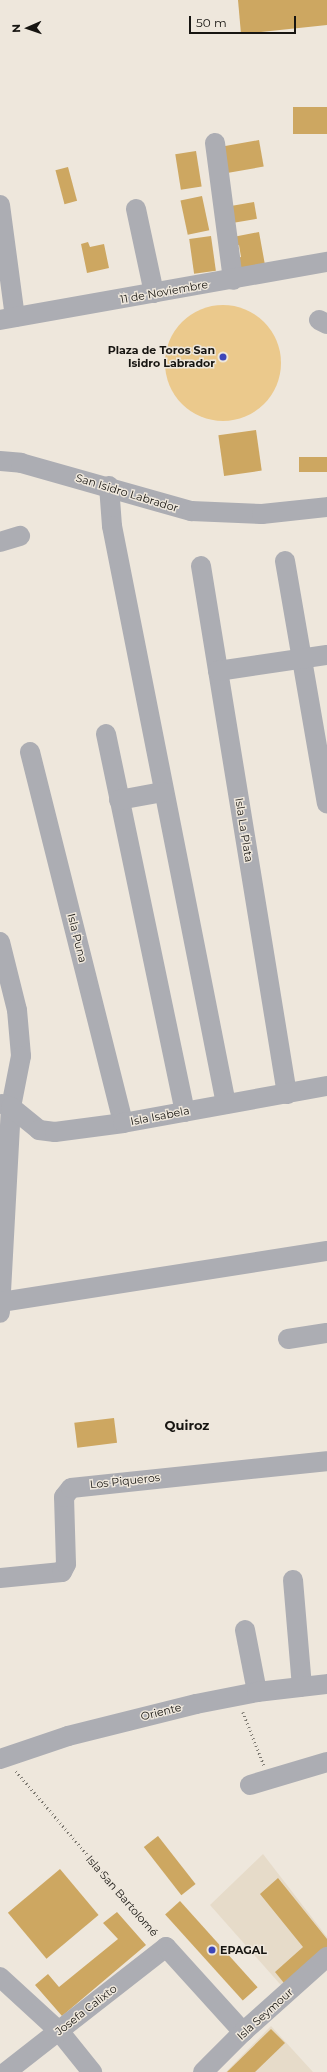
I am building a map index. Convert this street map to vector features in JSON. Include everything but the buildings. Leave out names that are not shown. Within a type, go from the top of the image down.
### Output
[{"type":"street","points":[[215,143],[233,280]]},
{"type":"street","points":[[0,205],[7,318]]},
{"type":"street","points":[[136,209],[154,293]]},
{"type":"street","name":"11 de Noviembre","points":[[7,318],[233,280],[327,262]]},
{"type":"street","name":"San Isidro Labrador","points":[[0,461],[21,462],[109,486],[143,499],[191,511],[262,514],[327,507]]},
{"type":"street","points":[[109,486],[112,526],[163,792],[226,1104]]},
{"type":"street","points":[[0,542],[20,536]]},
{"type":"street","points":[[285,561],[327,803]]},
{"type":"street","name":"Isla La Plata","points":[[201,566],[288,1094]]},
{"type":"street","points":[[218,671],[327,655]]},
{"type":"street","points":[[106,734],[185,1112]]},
{"type":"street","name":"Isla Puna","points":[[30,752],[123,1123]]},
{"type":"street","points":[[119,800],[163,792]]},
{"type":"street","points":[[0,942],[17,1010],[21,1056],[5,1105],[0,1308],[327,1251]]},
{"type":"street","name":"Isla Isabela","points":[[5,1105],[39,1130],[55,1132],[123,1123],[327,1086]]},
{"type":"street","points":[[288,1339],[327,1333]]},
{"type":"street","name":"Los Piqueros","points":[[0,1578],[62,1572],[66,1564],[64,1497],[71,1488],[327,1461]]},
{"type":"street","points":[[293,1580],[302,1687]]},
{"type":"street","points":[[245,1630],[257,1692]]},
{"type":"street","name":"Oriente","points":[[2,1758],[68,1736],[196,1704],[257,1692],[327,1684]]},
{"type":"street","points":[[250,1785],[327,1762]]},
{"type":"street","name":"Josefa Calixto","points":[[6,2072],[166,1947]]},
{"type":"street","name":"Isla San Bartolomé","points":[[166,1947],[243,2032]]},
{"type":"street","name":"Isla Seymour","points":[[203,2072],[243,2032],[327,1957]]},
{"type":"street","points":[[0,1977],[59,2031],[92,2072]]},
{"type":"path","points":[[236,1696],[270,1779]]},
{"type":"path","name":"Isla San Bartolomé","points":[[2,1758],[166,1947]]},
{"type":"shaded area","name":"Plaza de Toros San Isidro Labrador","points":[[223,305],[245,309],[264,322],[277,341],[281,363],[277,385],[264,404],[245,417],[223,421],[201,417],[182,404],[169,385],[165,363],[169,341],[182,322],[201,309]]},
{"type":"shaded area","points":[[263,1854],[327,1937],[327,1955],[287,1992],[210,1905]]},
{"type":"shaded area","points":[[271,2026],[313,2072],[226,2072]]},
{"type":"place","name":"Plaza de Toros San Isidro Labrador","points":[[223,357]]},
{"type":"place","name":"EPAGAL","points":[[212,1950]]},
{"type":"district","name":"Quiroz","points":[[187,1425]]}]
